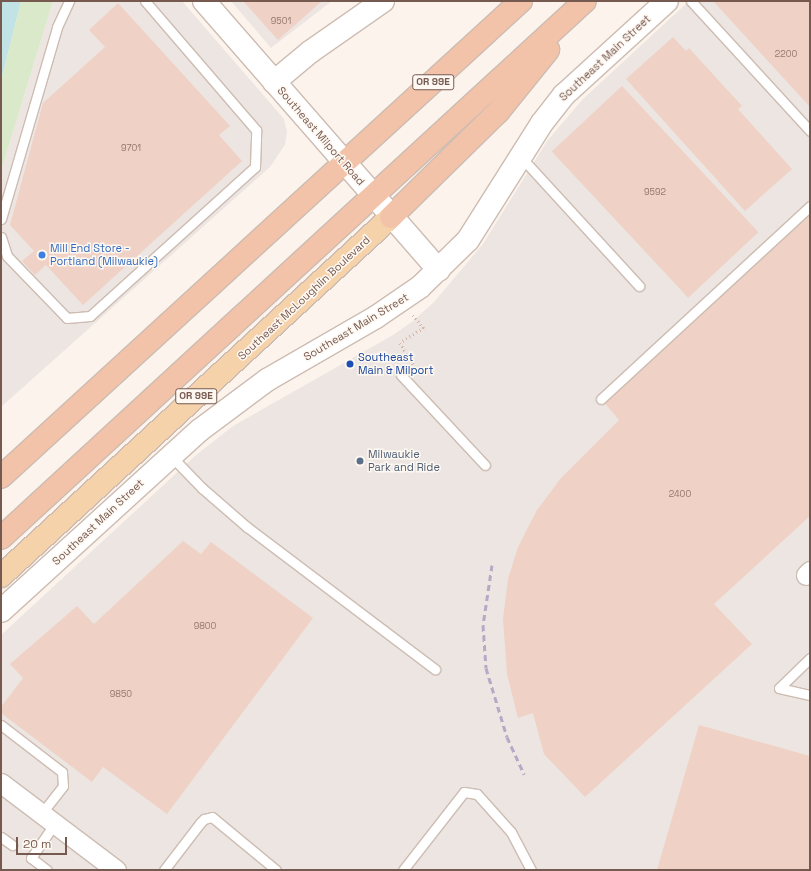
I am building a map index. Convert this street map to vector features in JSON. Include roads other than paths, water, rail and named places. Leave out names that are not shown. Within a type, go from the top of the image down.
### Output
[{"type":"highway","name":"OR 99E","points":[[1,477],[521,1]]},
{"type":"highway","points":[[1,538],[586,1]]},
{"type":"highway","name":"Southeast McLoughlin Boulevard","points":[[392,217],[498,112],[586,1]]},
{"type":"main road","name":"Southeast McLoughlin Boulevard","points":[[1,576],[392,217]]},
{"type":"street","name":"Southeast Milport Road","points":[[204,1],[438,270]]},
{"type":"street","points":[[274,82],[310,52],[382,1]]},
{"type":"street","name":"Southeast Main Street","points":[[1,611],[170,455],[267,380],[401,301],[438,270],[480,223],[542,123],[564,95],[667,1]]},
{"type":"street","points":[[1,783],[113,869]]},
{"type":"lane","points":[[1,219],[57,27],[69,1]]},
{"type":"lane","points":[[1,237],[7,256],[67,318],[90,316],[255,167],[256,130],[145,1]]},
{"type":"lane","points":[[691,1],[810,131]]},
{"type":"lane","points":[[521,157],[640,286]]},
{"type":"lane","points":[[601,399],[810,206]]},
{"type":"lane","points":[[401,375],[485,465]]},
{"type":"lane","points":[[170,455],[202,488],[247,528],[435,669]]},
{"type":"lane","points":[[810,658],[779,688],[810,695]]},
{"type":"lane","points":[[1,725],[62,772],[64,779],[63,786],[30,858],[46,870]]},
{"type":"lane","points":[[403,870],[464,792],[477,794],[512,832],[531,870]]},
{"type":"lane","points":[[164,870],[200,823],[204,819],[212,817],[276,870]]},
{"type":"lane","points":[[1,837],[12,845]]},
{"type":"water","points":[[2,1],[21,1],[1,81],[1,5]]},
{"type":"railway","points":[[492,565],[483,625],[486,668],[507,737],[524,774]]},
{"type":"place","name":"Mill End Store - Portland (Milwaukie)","points":[[42,255]]},
{"type":"place","name":"Southeast Main & Milport","points":[[350,364]]},
{"type":"place","name":"Milwaukie Park and Ride","points":[[360,461]]}]
